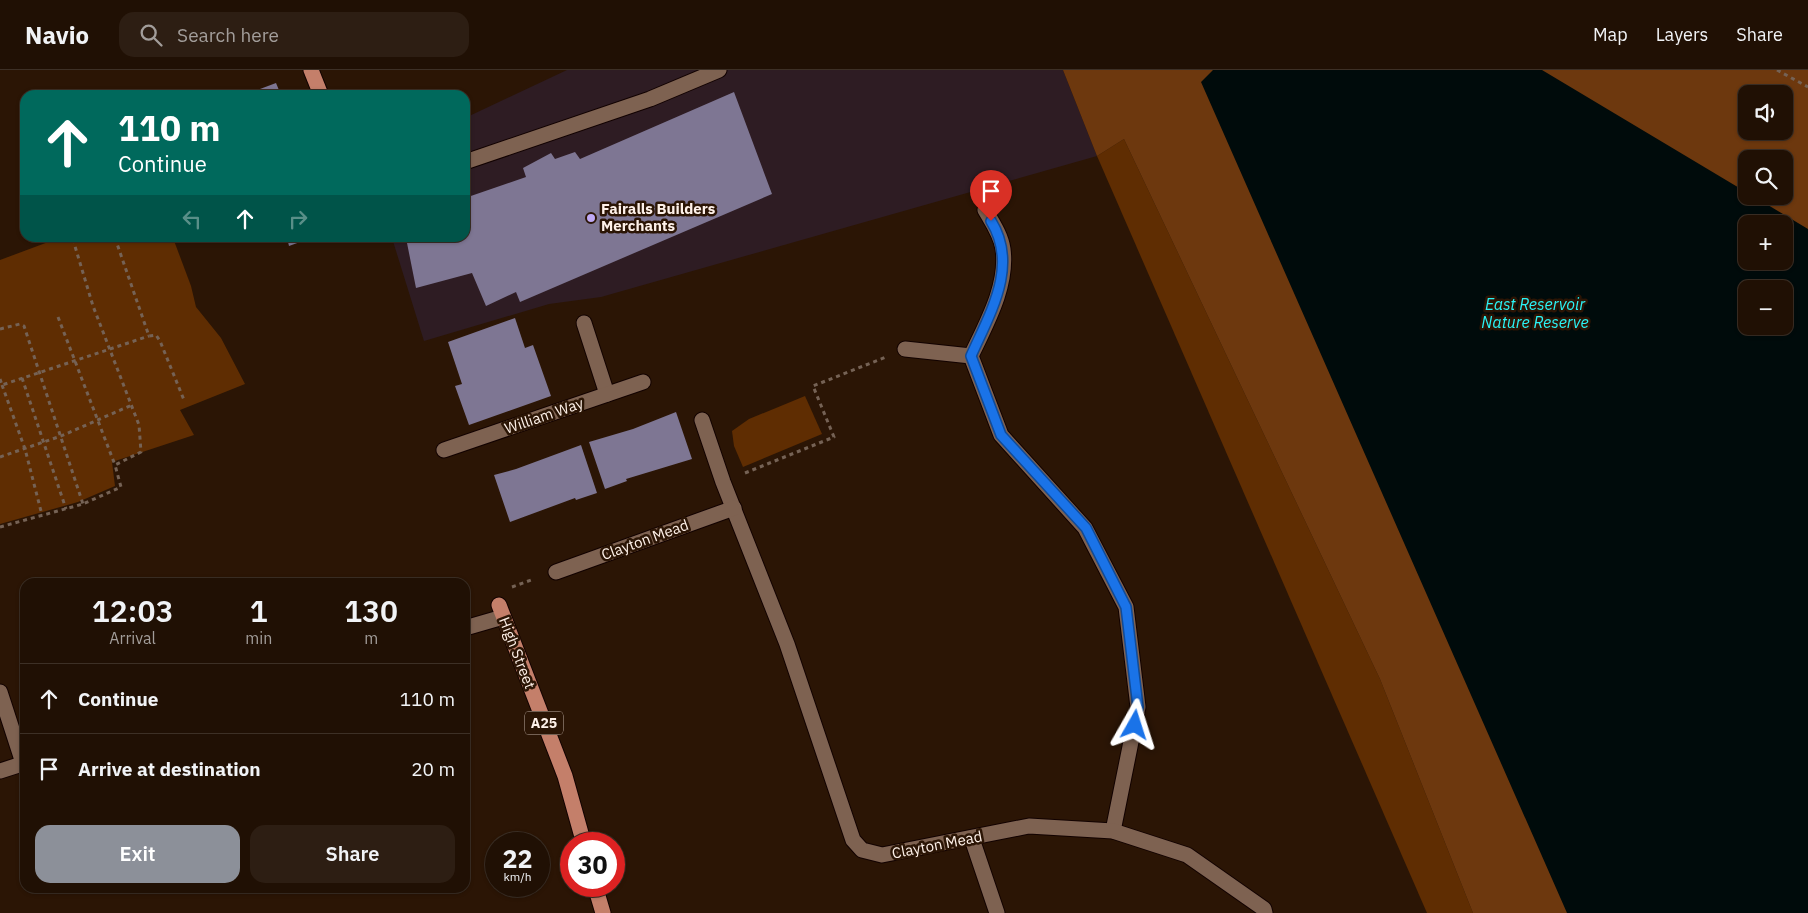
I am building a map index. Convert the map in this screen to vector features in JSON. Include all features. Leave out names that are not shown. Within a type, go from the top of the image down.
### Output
[{"type":"main road","points":[[312,70],[319,90]]},
{"type":"main road","name":"High Street","points":[[501,610],[565,776],[581,832]]},
{"type":"main road","points":[[598,897],[603,913]]},
{"type":"street","points":[[470,160],[650,99],[719,70]]},
{"type":"street","points":[[985,210],[998,231],[1003,249],[997,297],[971,356],[1001,435],[1086,528],[1126,607],[1138,707],[1113,830]]},
{"type":"street","points":[[584,323],[607,394]]},
{"type":"street","points":[[905,350],[971,356]]},
{"type":"street","name":"William Way","points":[[444,450],[643,382]]},
{"type":"street","name":"Clayton Mead","points":[[702,420],[723,482],[787,644],[853,840],[862,850],[882,855],[972,839],[1029,826],[1113,830],[1187,855],[1264,909],[1265,913]]},
{"type":"street","name":"Clayton Mead","points":[[556,572],[734,508]]},
{"type":"street","points":[[470,626],[501,610]]},
{"type":"street","points":[[0,692],[20,751]]},
{"type":"street","points":[[0,770],[20,764]]},
{"type":"street","points":[[972,839],[998,913]]},
{"type":"path","points":[[1777,70],[1808,87]]},
{"type":"path","points":[[74,242],[93,306],[139,425],[141,452],[115,465]]},
{"type":"path","points":[[116,242],[149,336]]},
{"type":"path","points":[[0,526],[83,504],[121,487],[115,465],[58,317]]},
{"type":"path","points":[[0,329],[20,324],[24,326],[83,504]]},
{"type":"path","points":[[2,385],[156,335],[184,400]]},
{"type":"path","points":[[723,482],[834,436],[813,386],[905,350]]},
{"type":"path","points":[[22,378],[66,509]]},
{"type":"path","points":[[0,379],[26,449],[42,515]]},
{"type":"path","points":[[0,457],[61,436],[132,405]]},
{"type":"path","points":[[504,590],[556,572]]},
{"type":"shaded area","points":[[567,70],[1063,70],[1097,156],[601,297],[549,304],[424,341],[393,242],[470,242],[470,116]]},
{"type":"shaded area","name":"East Reservoir Nature Reserve","points":[[1063,70],[1808,70],[1808,913],[1473,913],[1380,679],[1124,139],[1097,156]]},
{"type":"shaded area","points":[[1124,139],[1380,679],[1473,913],[1427,913],[1097,156]]},
{"type":"shaded area","points":[[48,242],[174,242],[191,286],[196,307],[221,338],[245,384],[180,410],[194,435],[112,462],[115,486],[78,502],[0,524],[0,260]]},
{"type":"shaded area","points":[[805,396],[822,434],[743,467],[734,446],[732,431],[749,419]]},
{"type":"water","name":"East Reservoir Nature Reserve","points":[[1213,70],[1542,70],[1738,187],[1738,205],[1768,205],[1785,215],[1738,215],[1738,270],[1793,270],[1793,220],[1808,229],[1808,913],[1567,913],[1201,82]]},
{"type":"building","points":[[276,83],[279,90],[257,90]]},
{"type":"building","name":"Fairalls Builders Merchants","points":[[734,92],[772,194],[520,302],[516,292],[486,306],[472,273],[416,288],[407,242],[470,242],[470,196],[526,177],[523,168],[551,153],[555,159],[575,152],[580,159]]},
{"type":"building","points":[[288,242],[300,242],[289,246]]},
{"type":"building","points":[[515,318],[525,348],[533,345],[551,396],[469,425],[455,386],[462,384],[448,342]]},
{"type":"building","points":[[676,412],[692,459],[626,479],[627,481],[605,489],[589,442],[633,429]]},
{"type":"building","points":[[581,445],[597,493],[576,500],[575,498],[510,522],[494,475]]},
{"type":"place","name":"Fairalls Builders Merchants","points":[[591,218]]},
{"type":"route","points":[[991,221],[998,231],[1003,249],[1002,274],[997,297],[971,356],[1001,435],[1086,528],[1126,607],[1138,707],[1135,725]]}]
